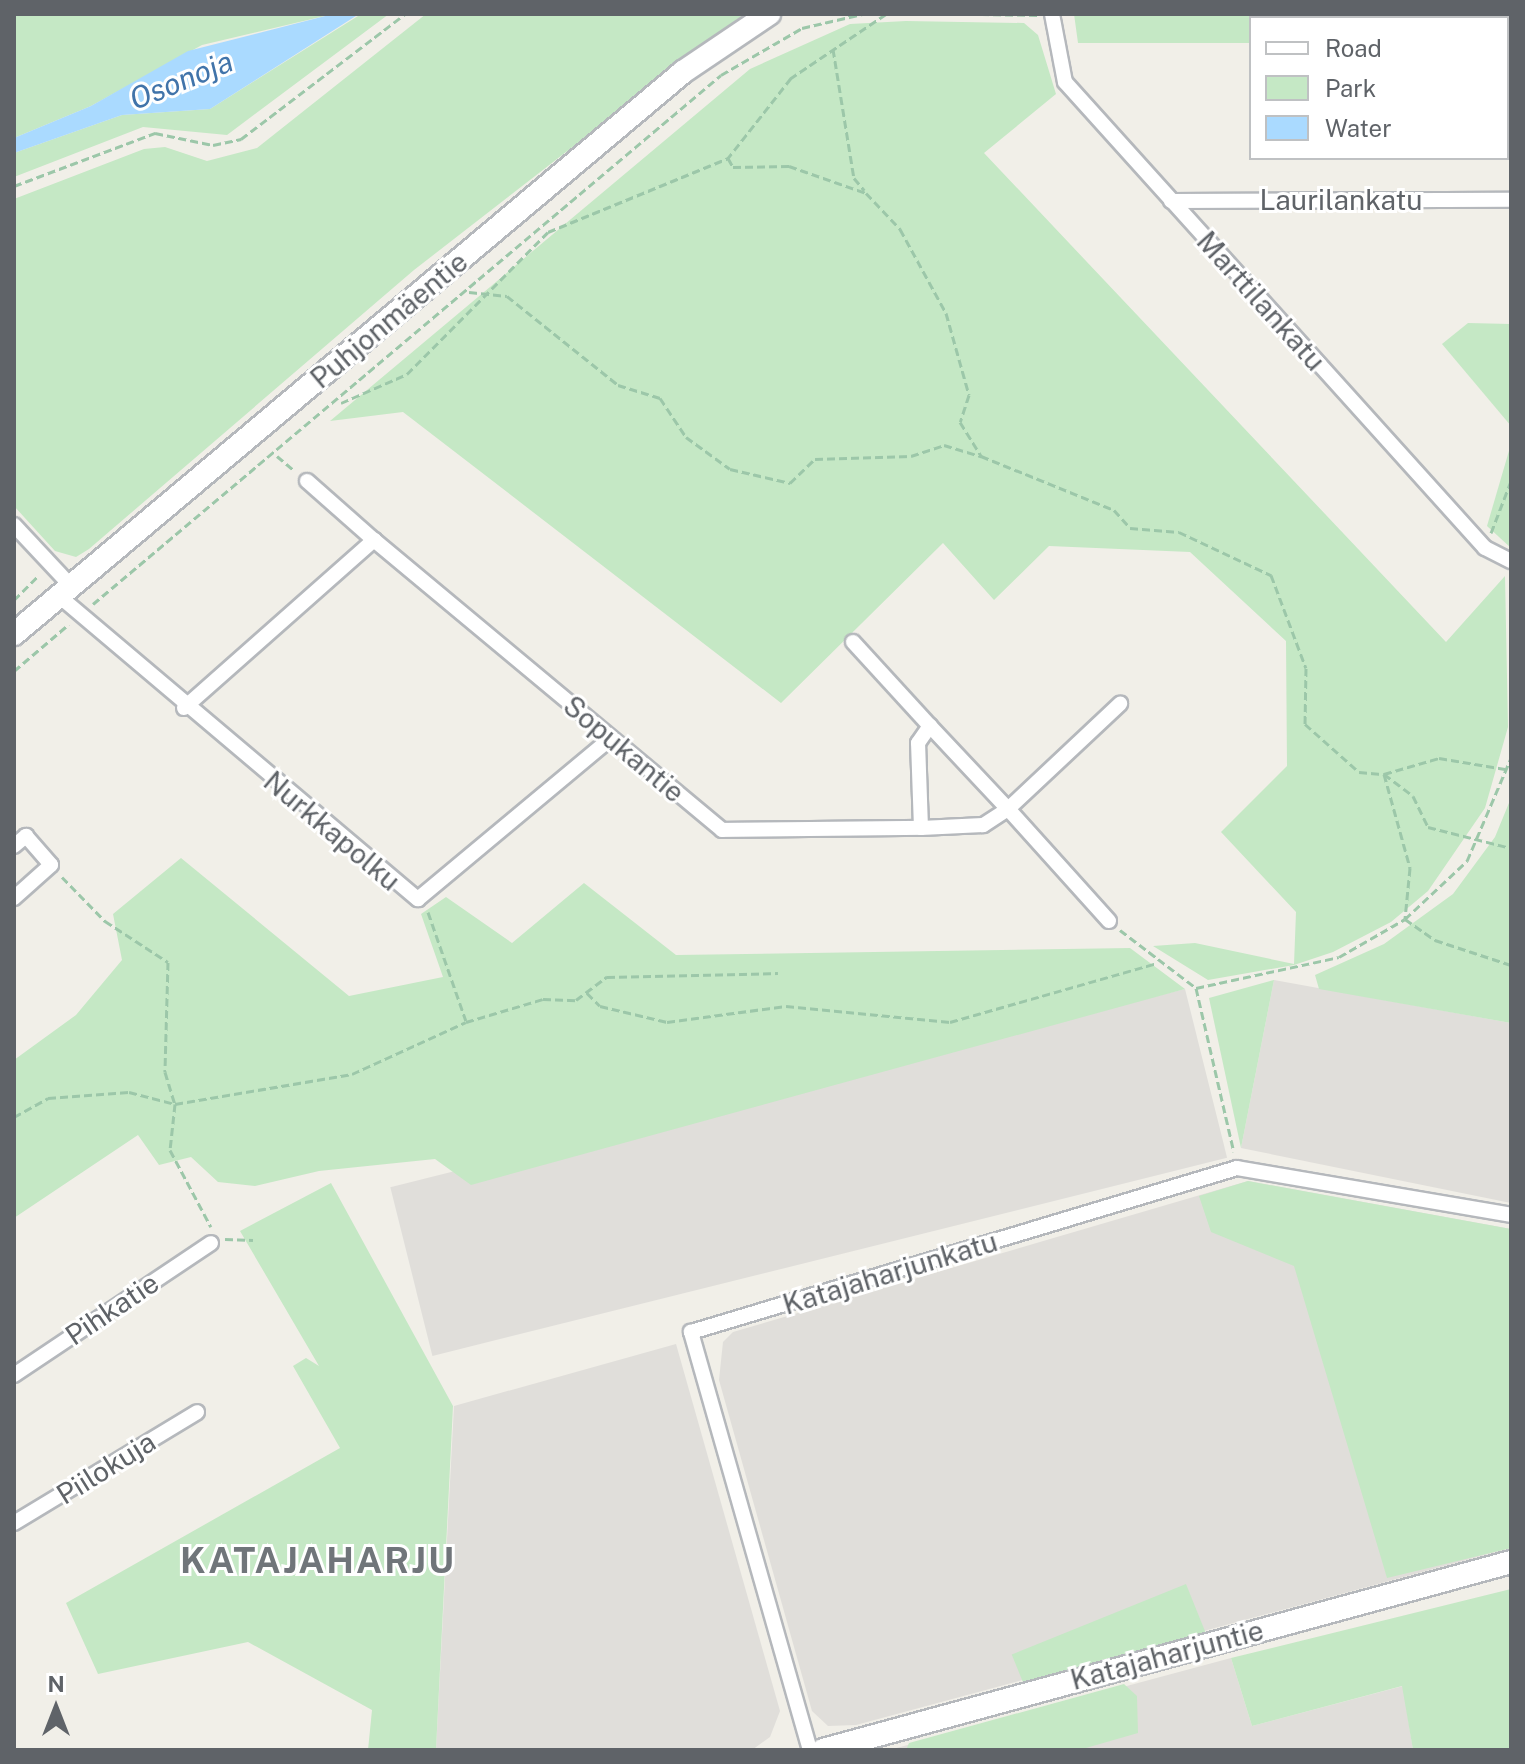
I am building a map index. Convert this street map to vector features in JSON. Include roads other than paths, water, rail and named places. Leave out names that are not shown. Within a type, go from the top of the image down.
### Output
[{"type":"street","name":"Puhjonmäentie","points":[[14,634],[683,72],[769,14]]},
{"type":"street","name":"Marttilankatu","points":[[1052,15],[1065,82],[1485,548],[1511,561]]},
{"type":"street","name":"Laurilankatu","points":[[1171,201],[1511,200]]},
{"type":"street","name":"Sopukantie","points":[[307,481],[610,739],[722,830],[983,825],[1008,809],[1120,704]]},
{"type":"street","name":"Nurkkapolku","points":[[14,525],[65,591],[184,708],[418,899],[610,739]]},
{"type":"street","points":[[184,708],[374,540]]},
{"type":"street","points":[[853,642],[1109,921]]},
{"type":"street","points":[[921,828],[918,743],[930,726]]},
{"type":"street","points":[[14,846],[26,836],[51,865],[14,898]]},
{"type":"street","name":"Katajaharjunkatu","points":[[810,1750],[691,1332],[1237,1168],[1511,1215]]},
{"type":"street","name":"Pihkatie","points":[[14,1375],[211,1243]]},
{"type":"street","name":"Piilokuja","points":[[14,1523],[197,1412]]},
{"type":"street","name":"Katajaharjuntie","points":[[823,1750],[1511,1562]]},
{"type":"water","name":"Osonoja","points":[[333,14],[359,14],[210,109],[122,115],[14,153],[14,138],[91,106],[188,51]]},
{"type":"district","name":"KATAJAHARJU","points":[[318,1561]]}]
